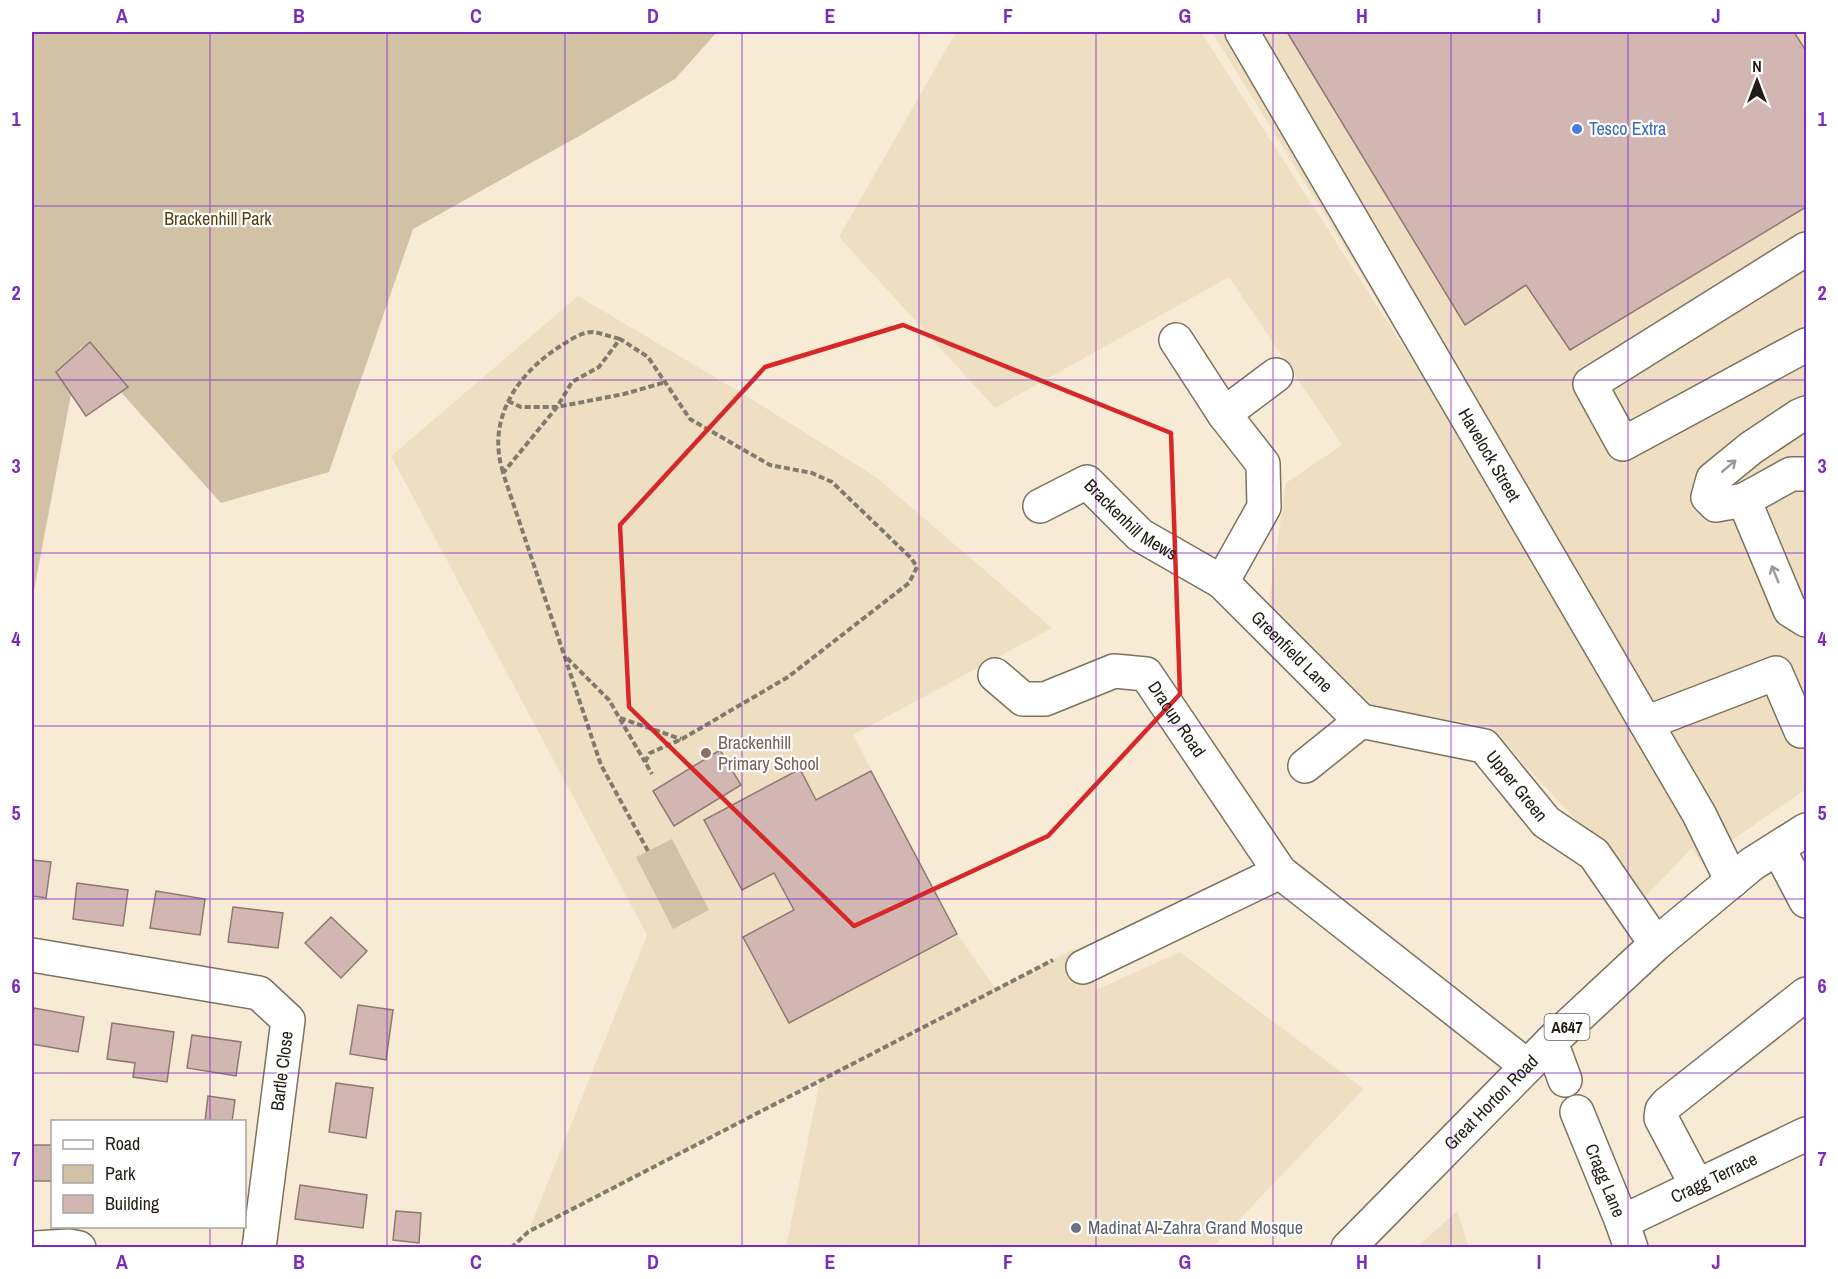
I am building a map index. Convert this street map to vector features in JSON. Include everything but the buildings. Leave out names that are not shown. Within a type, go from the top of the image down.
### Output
[{"type":"street","name":"Havelock Street","points":[[1242,32],[1699,814],[1732,881]]},
{"type":"street","points":[[1806,249],[1590,384],[1623,444],[1806,345]]},
{"type":"street","points":[[1176,340],[1224,414],[1263,464],[1264,507],[1222,582]]},
{"type":"street","points":[[1224,414],[1276,375]]},
{"type":"street","points":[[1806,413],[1751,448],[1713,479],[1708,497],[1716,505],[1744,500],[1791,474],[1806,474]]},
{"type":"street","name":"Brackenhill Mews","points":[[1040,506],[1087,482],[1140,535],[1222,582]]},
{"type":"street","points":[[1744,500],[1790,610],[1806,620]]},
{"type":"street","name":"Greenfield Lane","points":[[1222,582],[1361,720]]},
{"type":"street","name":"Dracup Road","points":[[994,675],[1023,699],[1046,699],[1113,671],[1146,674],[1280,872],[1527,1066]]},
{"type":"street","points":[[1646,723],[1776,673],[1801,731]]},
{"type":"street","points":[[1305,766],[1361,720]]},
{"type":"street","name":"Upper Green","points":[[1361,720],[1484,746],[1545,822],[1594,854],[1656,944]]},
{"type":"street","name":"Great Horton Road","points":[[1348,1248],[1551,1042],[1656,944],[1752,864],[1806,830]]},
{"type":"street","points":[[1778,848],[1806,901]]},
{"type":"street","points":[[1083,967],[1280,872]]},
{"type":"street","name":"Bartle Close","points":[[32,956],[259,993],[288,1020],[259,1248]]},
{"type":"street","points":[[1697,1186],[1661,1118],[1662,1110],[1711,1067],[1806,994]]},
{"type":"street","points":[[1551,1042],[1565,1080]]},
{"type":"street","name":"Cragg Lane","points":[[1577,1112],[1627,1234]]},
{"type":"street","name":"Cragg Terrace","points":[[1627,1234],[1697,1186],[1806,1134]]},
{"type":"street","points":[[35,1248],[69,1246],[79,1248]]},
{"type":"path","points":[[645,762],[650,753],[682,739],[788,677],[909,583],[917,567],[911,558],[832,482],[812,473],[770,465],[690,419],[648,357],[620,339],[592,332],[578,336],[540,360],[522,378],[508,401],[498,430],[498,458],[601,765],[648,851]]},
{"type":"path","points":[[503,473],[557,407],[572,382],[599,367],[620,339]]},
{"type":"path","points":[[508,401],[521,407],[557,407],[624,394],[666,382]]},
{"type":"path","points":[[566,658],[609,700],[652,774]]},
{"type":"path","points":[[619,717],[682,739]]},
{"type":"path","points":[[511,1248],[528,1232],[1074,949],[1083,967]]},
{"type":"highlighted area","points":[[903,325],[1171,433],[1180,694],[1048,836],[854,926],[629,707],[620,525],[765,367]]},
{"type":"shaded area","points":[[956,32],[1201,32],[1457,430],[1212,32],[1806,32],[1806,789],[1700,862],[1692,848],[1646,896],[1489,726],[1379,709],[1263,645],[1286,483],[1342,445],[1229,277],[995,408],[839,237]]},
{"type":"shaded area","name":"Brackenhill Primary School","points":[[578,296],[735,389],[876,477],[1052,628],[853,735],[957,934],[996,989],[1074,949],[1098,989],[1180,952],[1364,1089],[1213,1247],[786,1247],[820,1081],[528,1232],[647,935],[391,456]]},
{"type":"shaded area","points":[[1457,1211],[1469,1247],[1417,1247]]},
{"type":"green space","name":"Brackenhill Park","points":[[32,32],[717,32],[675,79],[581,135],[413,229],[329,472],[221,503],[80,347],[32,601]]},
{"type":"green space","points":[[672,839],[709,910],[673,929],[636,857]]},
{"type":"place","name":"Tesco Extra","points":[[1577,129]]},
{"type":"place","name":"Brackenhill Primary School","points":[[706,753]]},
{"type":"place","name":"Madinat Al-Zahra Grand Mosque","points":[[1076,1228]]}]
